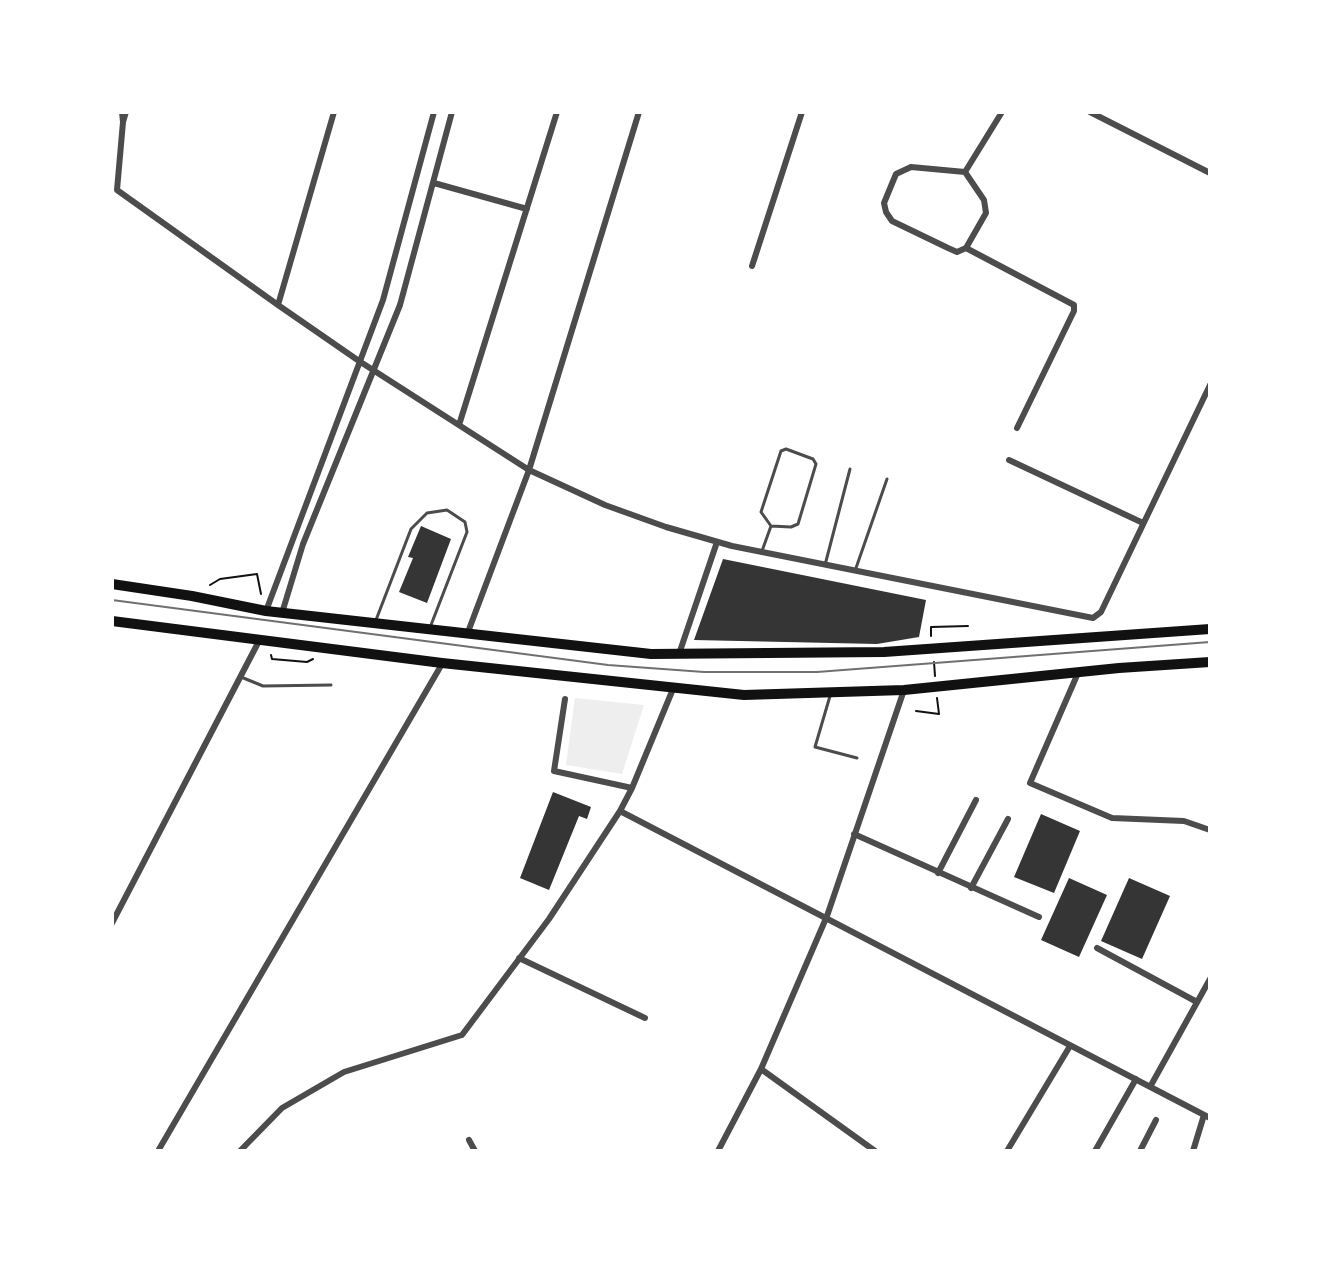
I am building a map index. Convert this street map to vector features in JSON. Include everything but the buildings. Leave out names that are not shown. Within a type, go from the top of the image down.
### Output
[{"type":"main road","points":[[112,584],[266,611],[651,654],[884,652],[1210,629]]},
{"type":"main road","points":[[112,621],[442,663],[744,695],[904,690],[1210,662]]},
{"type":"street","points":[[124,112],[117,190],[359,361],[529,470],[605,505],[717,542],[1093,618],[1101,612],[1210,385]]},
{"type":"street","points":[[278,305],[334,112]]},
{"type":"street","points":[[266,611],[383,300],[434,112]]},
{"type":"street","points":[[282,613],[303,544],[400,305],[452,112]]},
{"type":"street","points":[[459,425],[557,112]]},
{"type":"street","points":[[468,632],[529,470],[639,112]]},
{"type":"street","points":[[752,266],[802,112]]},
{"type":"street","points":[[965,172],[1002,112]]},
{"type":"street","points":[[1090,112],[1210,173]]},
{"type":"street","points":[[904,168],[965,172],[984,200],[986,213],[966,248],[957,252],[948,248],[892,221],[886,212],[884,203],[896,174],[904,168]]},
{"type":"street","points":[[434,183],[527,209]]},
{"type":"street","points":[[402,230],[419,233]]},
{"type":"street","points":[[966,248],[1074,305],[1074,311],[1017,428]]},
{"type":"street","points":[[1009,460],[1143,523]]},
{"type":"street","points":[[679,654],[717,542]]},
{"type":"street","points":[[112,923],[259,641]]},
{"type":"street","points":[[158,1151],[442,663]]},
{"type":"street","points":[[1078,673],[1030,783],[1112,818],[1184,821],[1210,830]]},
{"type":"street","points":[[240,1151],[282,1108],[344,1072],[462,1035],[549,919],[620,811],[673,689]]},
{"type":"street","points":[[718,1151],[761,1069],[827,916],[904,690]]},
{"type":"street","points":[[565,699],[554,771],[632,788]]},
{"type":"street","points":[[938,873],[976,800]]},
{"type":"street","points":[[620,811],[827,916],[1207,1117],[1193,1151]]},
{"type":"street","points":[[971,888],[1008,819]]},
{"type":"street","points":[[854,834],[1039,917]]},
{"type":"street","points":[[1097,948],[1197,1002]]},
{"type":"street","points":[[519,958],[645,1018]]},
{"type":"street","points":[[1150,1087],[1210,979]]},
{"type":"street","points":[[1007,1151],[1070,1046]]},
{"type":"street","points":[[761,1069],[875,1151]]},
{"type":"street","points":[[1095,1151],[1136,1079]]},
{"type":"street","points":[[1140,1151],[1156,1120]]},
{"type":"street","points":[[469,1140],[475,1151]]},
{"type":"lane","points":[[786,449],[813,459],[816,464],[798,524],[791,527],[771,526],[761,512],[781,451],[786,449]]},
{"type":"lane","points":[[825,565],[850,469]]},
{"type":"lane","points":[[855,572],[887,479]]},
{"type":"lane","points":[[374,624],[411,529],[427,513],[437,509],[447,510],[465,522],[467,532],[429,629]]},
{"type":"lane","points":[[762,552],[771,526]]},
{"type":"lane","points":[[241,677],[263,686],[331,685]]},
{"type":"lane","points":[[831,692],[815,747],[857,758]]},
{"type":"path","points":[[220,579],[257,574]]},
{"type":"path","points":[[932,642],[931,627],[968,626]]},
{"type":"path","points":[[916,711],[939,714],[933,656]]},
{"type":"path","points":[[272,659],[307,662]]},
{"type":"shaded area","points":[[575,698],[644,705],[622,774],[566,765]]},
{"type":"tram line","points":[[112,600],[608,665],[704,672],[817,672],[1210,642]]}]
